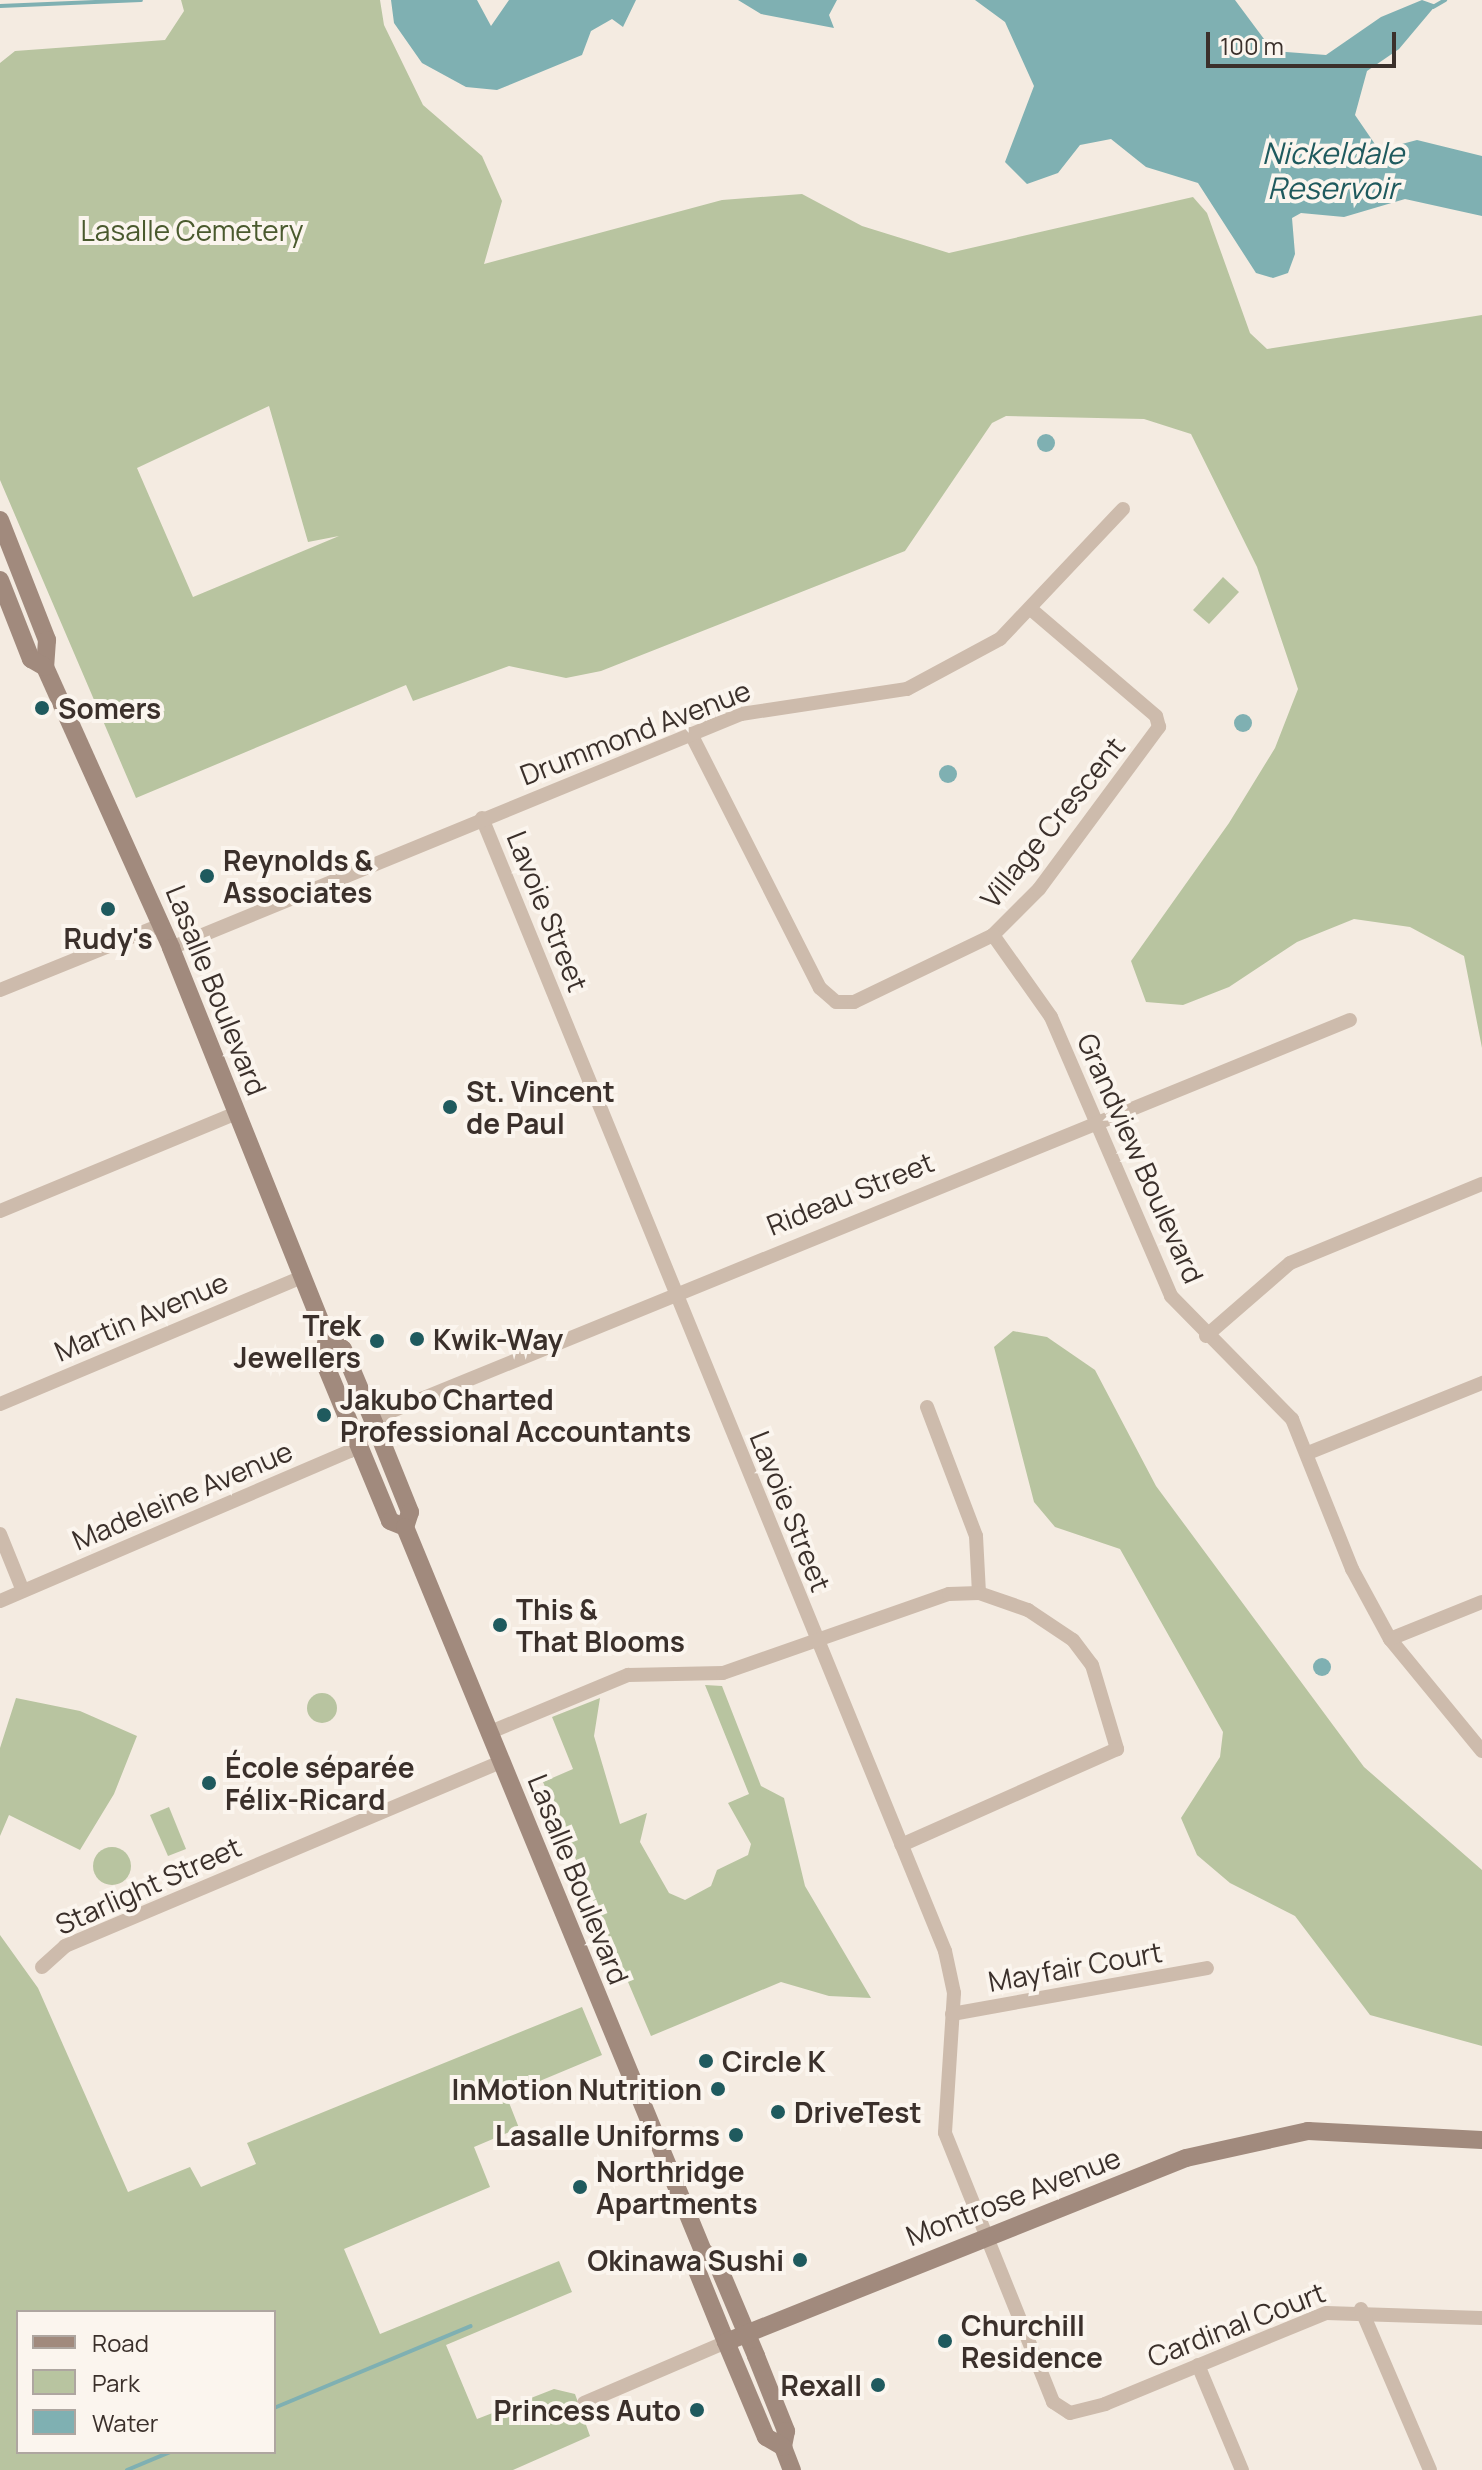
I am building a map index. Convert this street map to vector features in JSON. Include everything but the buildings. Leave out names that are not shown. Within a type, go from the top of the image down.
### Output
[{"type":"main road","name":"Lasalle Boulevard","points":[[0,520],[47,640],[45,667],[171,948],[327,1338],[323,1359],[390,1521],[405,1527]]},
{"type":"main road","name":"Lasalle Boulevard","points":[[0,577],[31,659],[45,667]]},
{"type":"main road","name":"Lasalle Boulevard","points":[[327,1338],[343,1349],[375,1425],[410,1512],[405,1527],[703,2251],[717,2263],[747,2334],[786,2431],[783,2447],[792,2470]]},
{"type":"main road","name":"Montrose Avenue","points":[[726,2342],[983,2236],[1186,2158],[1266,2137],[1322,2131],[1482,2140]]},
{"type":"main road","name":"Lasalle Boulevard","points":[[703,2251],[696,2268],[726,2342],[766,2437],[783,2447]]},
{"type":"street","name":"Drummond Avenue","points":[[171,948],[741,714],[907,689],[1000,639],[1032,610],[1123,509]]},
{"type":"street","points":[[0,577],[19,566]]},
{"type":"street","name":"Village Crescent","points":[[691,734],[820,988],[836,1002],[868,996],[993,935],[1039,889],[1159,727],[1156,716],[1032,610]]},
{"type":"street","name":"Lavoie Street","points":[[482,818],[673,1293],[945,1951],[952,2014],[945,2133],[983,2236]]},
{"type":"street","points":[[0,990],[161,925]]},
{"type":"street","name":"Grandview Boulevard","points":[[993,935],[1051,1017],[1093,1123],[1171,1296],[1206,1336],[1268,1390],[1308,1453],[1352,1569],[1390,1639],[1482,1751]]},
{"type":"street","name":"Rideau Street","points":[[375,1425],[387,1413],[673,1293],[1350,1020]]},
{"type":"street","points":[[0,1211],[237,1113]]},
{"type":"street","points":[[1206,1336],[1290,1263],[1482,1184]]},
{"type":"street","name":"Martin Avenue","points":[[0,1404],[302,1277]]},
{"type":"street","points":[[1308,1453],[1482,1383]]},
{"type":"street","points":[[927,1407],[976,1536],[979,1593]]},
{"type":"street","name":"Madeleine Avenue","points":[[0,1601],[357,1443],[375,1425]]},
{"type":"street","points":[[0,1534],[23,1591]]},
{"type":"street","points":[[488,1733],[628,1675],[723,1673],[818,1645],[949,1594],[979,1593],[1028,1610],[1073,1640],[1092,1665],[1117,1749],[901,1845]]},
{"type":"street","points":[[1390,1639],[1482,1602]]},
{"type":"street","name":"Starlight Street","points":[[42,1967],[65,1946],[500,1762]]},
{"type":"street","name":"Mayfair Court","points":[[952,2014],[1207,1968]]},
{"type":"street","name":"Cardinal Court","points":[[983,2236],[1053,2402],[1070,2413],[1326,2313],[1361,2309],[1482,2318]]},
{"type":"street","points":[[1361,2309],[1430,2470]]},
{"type":"street","name":"Montrose Avenue","points":[[584,2403],[726,2342]]},
{"type":"street","points":[[1198,2365],[1242,2470]]},
{"type":"green space","name":"Lasalle Cemetery","points":[[181,0],[380,0],[384,25],[423,105],[482,156],[502,201],[484,264],[722,200],[802,194],[862,226],[949,253],[1193,197],[1207,213],[1250,333],[1267,349],[1482,315],[1482,1048],[1464,956],[1410,927],[1354,919],[1297,942],[1229,987],[1183,1005],[1146,1002],[1131,961],[1229,823],[1275,748],[1298,689],[1257,567],[1191,434],[1144,419],[1006,416],[992,423],[905,551],[601,671],[566,678],[509,666],[413,701],[406,685],[136,798],[0,480],[0,63],[15,51],[165,40],[184,11]],"holes":[[[269,406],[308,542],[339,536],[193,597],[137,468]]]},
{"type":"green space","points":[[1223,577],[1239,592],[1209,624],[1193,610]]},
{"type":"green space","points":[[1013,1331],[1047,1337],[1095,1370],[1156,1486],[1364,1767],[1482,1870],[1482,2046],[1370,2015],[1295,1916],[1230,1883],[1197,1855],[1181,1818],[1220,1757],[1223,1732],[1120,1549],[1055,1527],[1034,1502],[994,1347]]},
{"type":"green space","points":[[705,1685],[722,1686],[761,1786],[784,1798],[805,1886],[871,1998],[829,1996],[781,1982],[651,2036],[543,1782],[573,1769],[552,1717],[600,1698],[594,1736],[620,1824],[647,1813],[640,1842],[669,1893],[685,1900],[711,1886],[717,1870],[748,1855],[751,1844],[728,1803],[749,1794]]},
{"type":"green space","points":[[322,1693],[333,1697],[337,1708],[333,1719],[322,1723],[311,1719],[307,1708],[311,1697]]},
{"type":"green space","points":[[16,1698],[80,1711],[137,1736],[114,1794],[80,1850],[9,1815],[0,1836],[0,1748]]},
{"type":"green space","points":[[169,1807],[186,1849],[168,1856],[150,1815]]},
{"type":"green space","points":[[112,1847],[125,1853],[131,1866],[125,1879],[112,1885],[99,1879],[93,1866],[99,1853]]},
{"type":"green space","points":[[0,1935],[38,1988],[128,2192],[190,2167],[201,2187],[256,2164],[247,2143],[582,2007],[602,2055],[506,2095],[519,2128],[474,2147],[490,2187],[344,2249],[380,2334],[559,2261],[572,2292],[446,2345],[477,2419],[554,2389],[575,2394],[590,2436],[513,2470],[0,2470]]},
{"type":"water","points":[[391,0],[477,0],[491,26],[509,0],[636,0],[623,27],[612,19],[591,31],[582,55],[497,90],[466,87],[422,63],[394,23]]},
{"type":"water","points":[[738,0],[837,0],[829,15],[834,28],[761,14]]},
{"type":"water","name":"Nickeldale Reservoir","points":[[975,0],[1235,0],[1273,51],[1326,55],[1381,17],[1422,0],[1436,5],[1399,49],[1367,71],[1355,115],[1379,150],[1417,140],[1482,156],[1482,216],[1405,199],[1344,217],[1301,213],[1292,218],[1295,254],[1288,273],[1273,278],[1256,273],[1198,183],[1146,167],[1111,139],[1080,145],[1058,173],[1027,184],[1005,162],[1034,86],[1005,22]]},
{"type":"water","points":[[1046,434],[1055,443],[1046,452],[1037,443]]},
{"type":"water","points":[[1243,714],[1252,723],[1243,732],[1234,723]]},
{"type":"water","points":[[944,765],[952,765],[957,774],[955,781],[944,783],[939,778],[939,770]]},
{"type":"water","points":[[1322,1658],[1331,1667],[1322,1676],[1313,1667]]},
{"type":"waterway","points":[[0,6],[141,0]]},
{"type":"waterway","points":[[1433,7],[1445,0]]},
{"type":"waterway","points":[[276,2407],[471,2326]]},
{"type":"waterway","points":[[127,2470],[165,2454]]},
{"type":"place","name":"Somers","points":[[42,708]]},
{"type":"place","name":"Reynolds & Associates","points":[[207,876]]},
{"type":"place","name":"Rudy's","points":[[108,909]]},
{"type":"place","name":"St. Vincent de Paul","points":[[450,1107]]},
{"type":"place","name":"Kwik-Way","points":[[417,1339]]},
{"type":"place","name":"Trek Jewellers","points":[[377,1341]]},
{"type":"place","name":"Jakubo Charted Professional Accountants","points":[[324,1415]]},
{"type":"place","name":"This & That Blooms","points":[[500,1625]]},
{"type":"place","name":"École séparée Félix-Ricard","points":[[209,1783]]},
{"type":"place","name":"Circle K","points":[[706,2061]]},
{"type":"place","name":"InMotion Nutrition","points":[[718,2089]]},
{"type":"place","name":"DriveTest","points":[[778,2112]]},
{"type":"place","name":"Lasalle Uniforms","points":[[736,2135]]},
{"type":"place","name":"Northridge Apartments","points":[[580,2187]]},
{"type":"place","name":"Okinawa Sushi","points":[[800,2260]]},
{"type":"place","name":"Churchill Residence","points":[[945,2341]]},
{"type":"place","name":"Rexall","points":[[878,2385]]},
{"type":"place","name":"Princess Auto","points":[[697,2410]]}]
